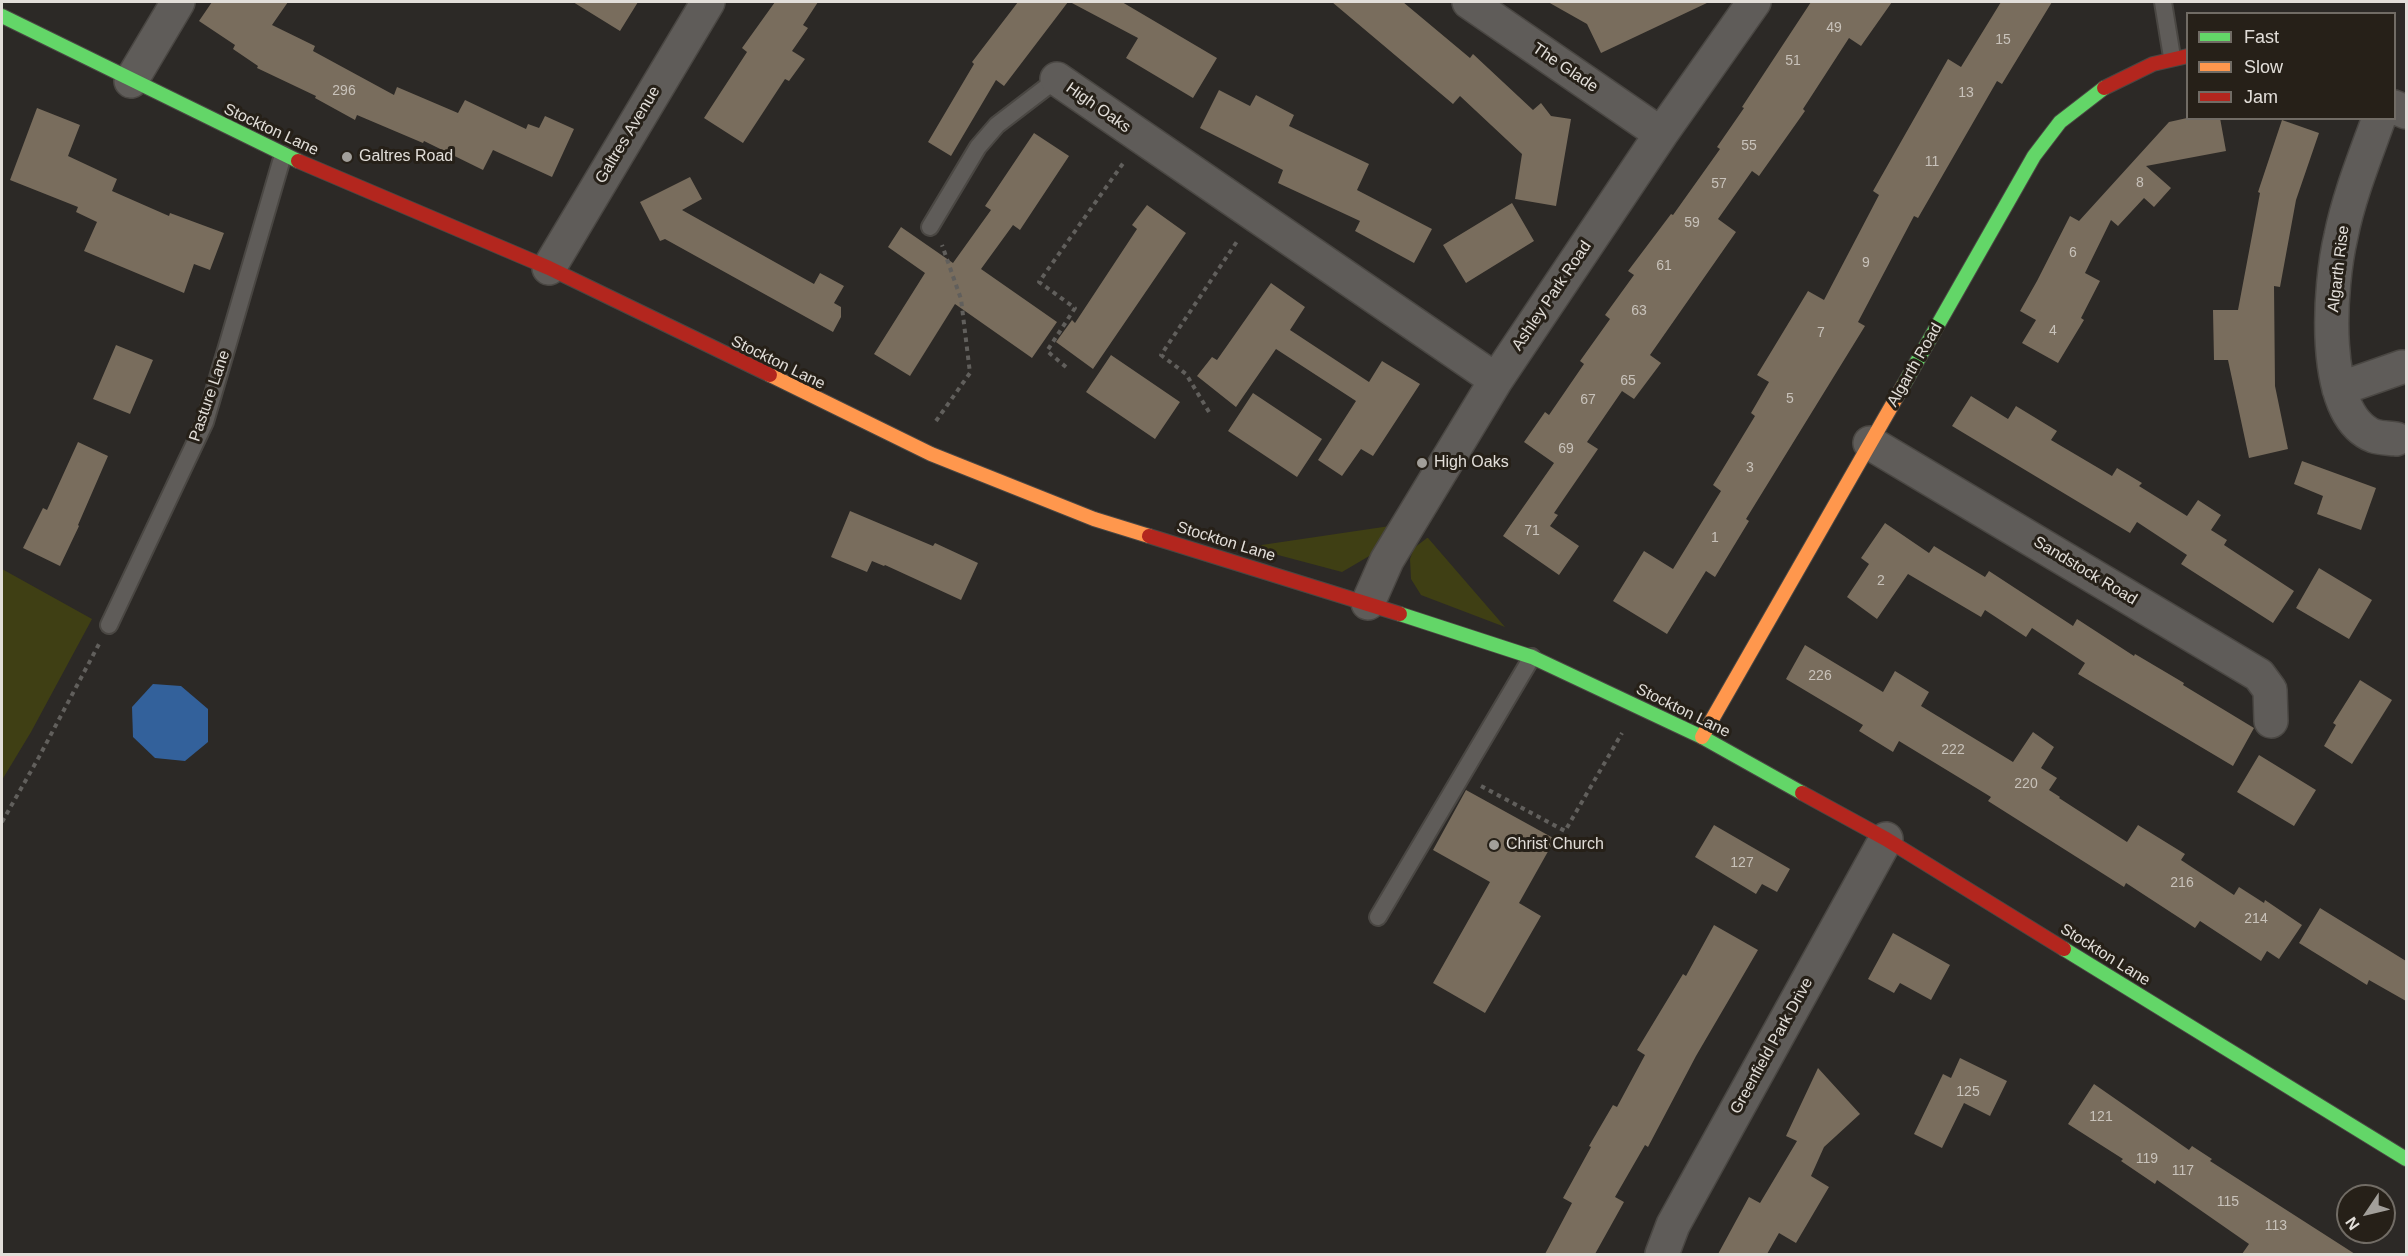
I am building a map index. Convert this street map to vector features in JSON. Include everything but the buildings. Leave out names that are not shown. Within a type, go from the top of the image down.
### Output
[{"type":"street","points":[[131,81],[178,2]]},
{"type":"street","name":"Galtres Avenue","points":[[549,268],[708,2]]},
{"type":"street","name":"The Glade","points":[[1469,2],[1661,134]]},
{"type":"street","name":"Ashley Park Road","points":[[1368,603],[1387,561],[1496,380],[1661,134],[1754,2]]},
{"type":"street","name":"Stockton Lane","points":[[2,16],[283,155],[549,268],[917,448],[1094,519],[1368,603],[1532,657],[1637,706],[1702,737],[1886,839],[2406,1159]]},
{"type":"street","name":"Algarth Road","points":[[1702,737],[2034,156],[2058,124],[2086,98],[2124,76],[2180,57]]},
{"type":"street","name":"High Oaks","points":[[1057,79],[1496,380]]},
{"type":"street","name":"Algarth Rise","points":[[2378,120],[2357,179],[2340,237],[2332,300],[2333,358],[2338,389],[2347,410],[2360,427],[2374,436],[2396,439]]},
{"type":"street","points":[[2338,389],[2402,367]]},
{"type":"street","name":"Sandstock Road","points":[[1870,442],[2259,675],[2270,690],[2271,721]]},
{"type":"street","name":"Greenfield Park Drive","points":[[1662,1254],[1673,1225],[1886,839]]},
{"type":"lane","points":[[2163,2],[2180,57]]},
{"type":"lane","points":[[930,227],[978,147],[997,125],[1057,79]]},
{"type":"lane","name":"Pasture Lane","points":[[109,625],[205,422],[283,155]]},
{"type":"lane","points":[[1378,917],[1532,657]]},
{"type":"path","points":[[1066,367],[1047,351],[1075,308],[1039,282],[1141,137]]},
{"type":"path","points":[[1209,412],[1186,374],[1161,355],[1255,215]]},
{"type":"path","points":[[917,448],[970,373],[961,299],[940,241],[930,227]]},
{"type":"path","points":[[2,822],[39,758],[109,625]]},
{"type":"path","points":[[1462,775],[1565,831],[1637,706]]},
{"type":"shaded area","points":[[1390,526],[1371,555],[1342,572],[1248,547]]},
{"type":"shaded area","points":[[1427,538],[1505,627],[1421,595],[1411,579],[1410,559],[1414,548]]},
{"type":"shaded area","points":[[2,569],[92,619],[31,732],[2,780]]},
{"type":"water","points":[[153,684],[181,686],[208,709],[208,742],[185,761],[155,758],[133,737],[132,707]]},
{"type":"traffic: fast","points":[[2,16],[298,161]]},
{"type":"traffic: fast","points":[[1903,386],[2034,156],[2060,122],[2104,88]]},
{"type":"traffic: fast","points":[[1400,614],[1532,657],[1702,737],[1802,793]]},
{"type":"traffic: fast","points":[[2064,949],[2406,1159]]},
{"type":"traffic: slow","points":[[770,375],[931,454],[1094,519],[1149,536]]},
{"type":"traffic: slow","points":[[1702,737],[1903,386]]},
{"type":"traffic: jam","points":[[2104,88],[2153,64],[2186,56]]},
{"type":"traffic: jam","points":[[298,161],[549,268],[770,375]]},
{"type":"traffic: jam","points":[[1149,536],[1400,614]]},
{"type":"traffic: jam","points":[[1802,793],[1886,839],[2064,949]]},
{"type":"place","name":"Galtres Road","points":[[347,157]]},
{"type":"place","name":"High Oaks","points":[[1422,463]]},
{"type":"place","name":"Christ Church","points":[[1494,845]]}]
